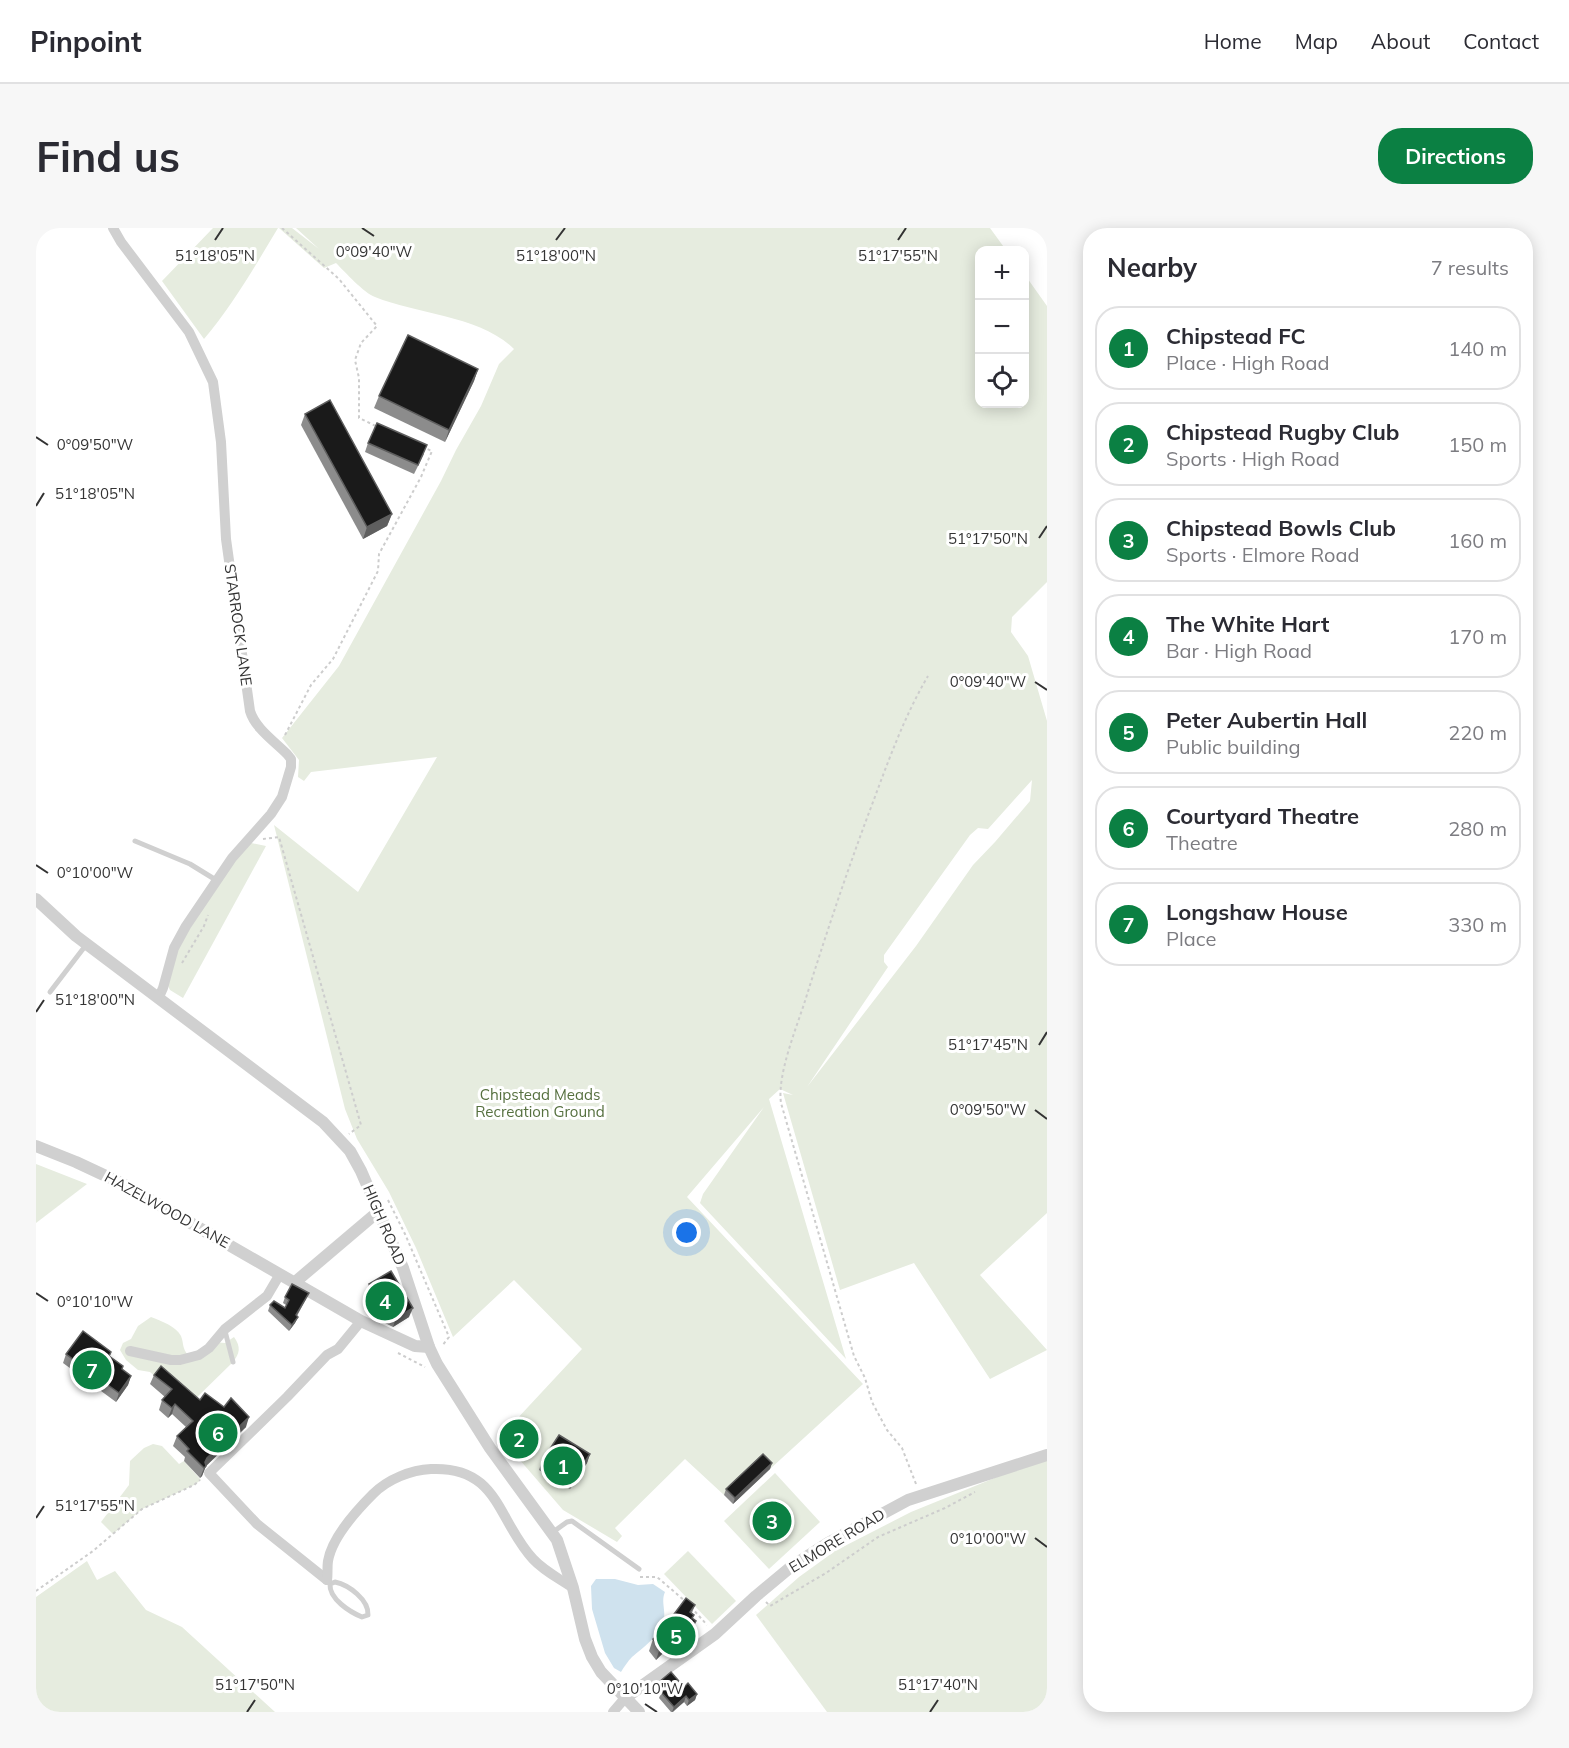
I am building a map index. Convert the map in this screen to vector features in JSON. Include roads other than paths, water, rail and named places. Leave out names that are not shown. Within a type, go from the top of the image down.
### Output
[{"type":"street","name":"STARROCK LANE","points":[[113,228],[121,242],[189,332],[213,382],[221,442],[226,539],[250,711],[257,725],[291,759],[282,797],[271,814],[232,858],[186,926],[174,948],[159,997]]},
{"type":"street","name":"HIGH ROAD","points":[[36,899],[87,944],[315,1116],[350,1150],[403,1268],[432,1350],[452,1389],[490,1448],[553,1532],[573,1588],[585,1639],[592,1657],[601,1672],[639,1712]]},
{"type":"street","name":"HAZELWOOD LANE","points":[[36,1146],[100,1172],[361,1321],[415,1346],[432,1350]]},
{"type":"street","points":[[294,1283],[379,1212]]},
{"type":"street","points":[[130,1350],[171,1360],[199,1355],[209,1348],[225,1329],[267,1296],[280,1274]]},
{"type":"street","points":[[328,1582],[257,1524],[209,1473],[327,1355],[338,1349],[361,1321]]},
{"type":"street","name":"ELMORE ROAD","points":[[625,1698],[715,1634],[792,1566],[828,1543],[908,1500],[1047,1455]]},
{"type":"street","points":[[328,1582],[328,1560],[335,1542],[355,1513],[377,1490],[402,1475],[424,1469],[446,1468],[480,1481],[493,1495],[526,1551],[534,1560],[573,1588]]},
{"type":"street","points":[[613,1712],[625,1698]]},
{"type":"lane","points":[[135,841],[190,864],[216,880]]},
{"type":"lane","points":[[50,992],[87,944]]},
{"type":"lane","points":[[225,1329],[233,1362]]},
{"type":"lane","points":[[553,1532],[572,1521],[639,1569]]},
{"type":"lane","points":[[328,1582],[342,1584],[353,1592],[369,1608],[368,1616],[362,1617],[342,1605],[333,1596],[328,1582]]},
{"type":"water","points":[[596,1579],[615,1579],[638,1585],[653,1584],[665,1592],[662,1625],[653,1639],[632,1657],[621,1672],[614,1668],[605,1653],[592,1609],[591,1586]]},
{"type":"place","name":"The White Hart","points":[[385,1301]]},
{"type":"place","name":"Longshaw House","points":[[92,1370]]},
{"type":"place","name":"Courtyard Theatre","points":[[218,1433]]},
{"type":"place","name":"Chipstead Rugby Club","points":[[519,1439]]},
{"type":"place","name":"Chipstead FC","points":[[563,1466]]},
{"type":"place","name":"Chipstead Bowls Club","points":[[772,1521]]},
{"type":"place","name":"Peter Aubertin Hall","points":[[676,1636]]},
{"type":"park label","name":"Chipstead Meads Recreation Ground","points":[[540,1104]]}]
